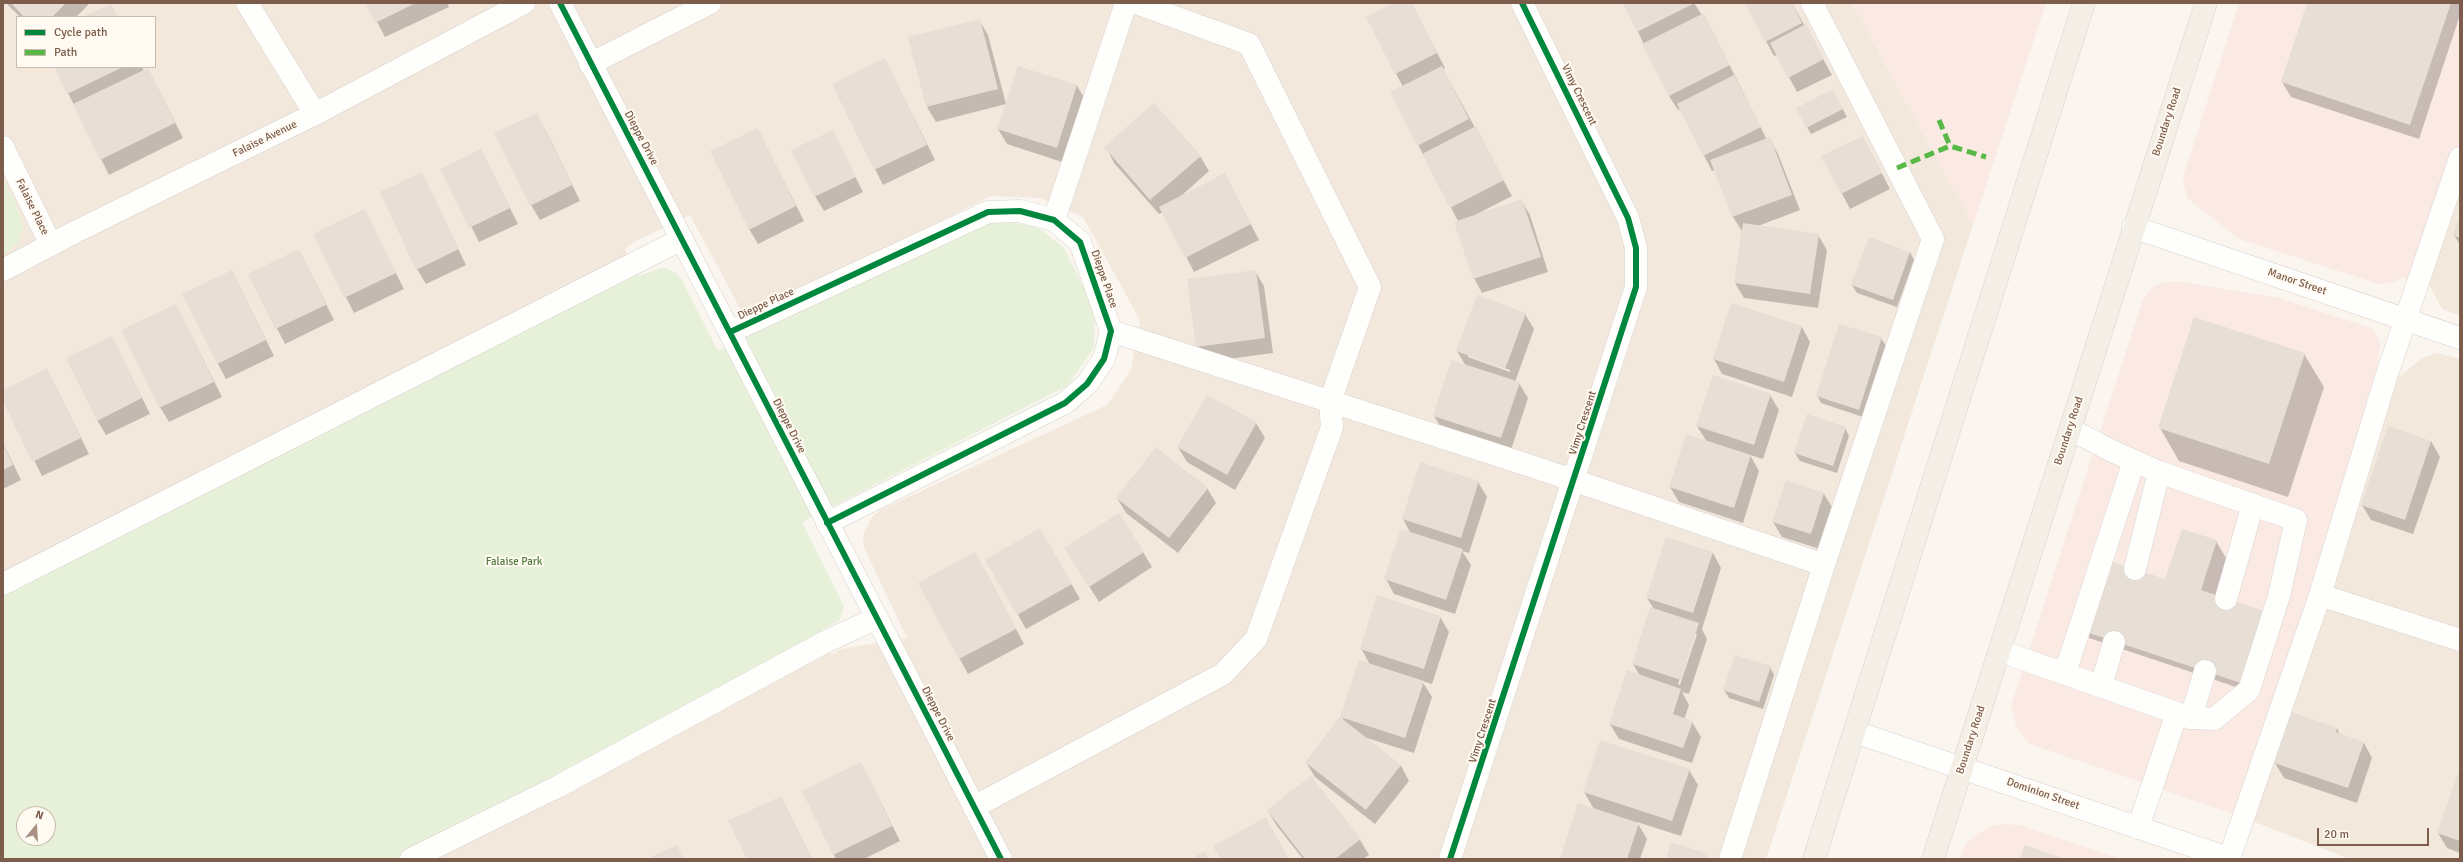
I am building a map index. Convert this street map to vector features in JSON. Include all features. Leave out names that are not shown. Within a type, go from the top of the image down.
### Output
[{"type":"main road","points":[[1814,859],[2084,3]]},
{"type":"main road","name":"Boundary Road","points":[[1933,859],[2206,3]]},
{"type":"street","points":[[247,3],[315,114]]},
{"type":"street","name":"Falaise Avenue","points":[[3,270],[315,114],[524,3]]},
{"type":"street","name":"Dieppe Drive","points":[[560,3],[590,64],[682,239],[1001,859]]},
{"type":"street","points":[[590,64],[710,3]]},
{"type":"street","points":[[1054,220],[1126,3]]},
{"type":"street","points":[[974,807],[1223,674],[1256,639],[1332,427],[1330,402],[1370,287],[1249,44],[1136,3]]},
{"type":"street","name":"Vimy Crescent","points":[[1450,859],[1575,481],[1636,287],[1636,248],[1628,218],[1522,3]]},
{"type":"street","points":[[1730,859],[1824,565],[1933,239],[1812,3]]},
{"type":"street","name":"Falaise Place","points":[[3,147],[51,245]]},
{"type":"street","points":[[2229,859],[2320,595],[2406,319],[2460,158]]},
{"type":"street","name":"Dieppe Place","points":[[730,332],[988,212],[1020,211],[1054,220],[1080,242],[1111,331]]},
{"type":"street","name":"Manor Street","points":[[2134,227],[2460,338]]},
{"type":"street","points":[[3,584],[682,239]]},
{"type":"street","points":[[828,523],[1065,403],[1087,384],[1104,359],[1111,331],[1575,481],[1824,565]]},
{"type":"street","points":[[2000,651],[2184,715],[2214,719],[2249,690],[2279,596],[2296,520],[2160,472],[2134,461],[2070,429]]},
{"type":"street","points":[[2065,673],[2134,461]]},
{"type":"street","points":[[2135,569],[2160,472]]},
{"type":"street","points":[[2226,599],[2253,504]]},
{"type":"street","points":[[2320,595],[2460,640]]},
{"type":"street","points":[[411,859],[559,786],[825,642],[877,618]]},
{"type":"street","points":[[2101,686],[2114,642]]},
{"type":"street","points":[[2138,828],[2184,715],[2205,671]]},
{"type":"street","name":"Dominion Street","points":[[1855,732],[1963,767],[2229,859]]},
{"type":"shaded area","points":[[3,3],[1852,3],[1973,225],[1766,859],[399,859],[825,642],[832,655],[841,649],[907,638],[864,548],[863,535],[872,517],[880,510],[1107,405],[1131,370],[1140,320],[1083,217],[1040,198],[991,196],[745,318],[690,215],[634,242],[625,249],[631,263],[3,584]]},
{"type":"shaded area","points":[[1852,3],[2046,3],[1973,225]]},
{"type":"shaded area","points":[[2239,3],[2460,3],[2460,158],[2419,281],[2404,277],[2391,283],[2379,284],[2239,239],[2188,199],[2183,183],[2184,174]]},
{"type":"shaded area","points":[[2460,158],[2460,316],[2442,309],[2430,286],[2419,281]]},
{"type":"shaded area","points":[[2175,281],[2279,298],[2371,328],[2377,335],[2380,344],[2377,369],[2387,374],[2242,817],[2030,744],[2017,729],[2011,706],[2143,299],[2155,285]]},
{"type":"shaded area","points":[[2437,353],[2460,359],[2460,859],[2349,859],[2242,817],[2387,374],[2399,377],[2422,358]]},
{"type":"shaded area","points":[[2002,824],[2020,825],[2121,859],[1960,859],[1965,845],[1972,838],[1990,826]]},
{"type":"green space","points":[[3,178],[17,206],[23,226],[18,243],[3,255]]},
{"type":"green space","name":"Falaise Park","points":[[988,220],[1036,226],[1064,248],[1095,310],[1094,348],[1067,386],[802,522],[844,606],[840,620],[820,631],[825,642],[399,859],[3,859],[3,584],[631,263],[639,276],[663,267],[675,272],[681,278],[718,351]]},
{"type":"building","points":[[11,3],[66,3],[53,16],[23,16]]},
{"type":"building","points":[[365,3],[416,3],[375,23]]},
{"type":"building","points":[[1394,3],[1412,3],[1437,53],[1395,74],[1366,17]]},
{"type":"building","points":[[1623,3],[1695,3],[1637,32]]},
{"type":"building","points":[[1745,3],[1792,3],[1802,23],[1765,42]]},
{"type":"building","points":[[2307,3],[2451,3],[2410,125],[2281,82]]},
{"type":"building","points":[[111,4],[117,16],[85,16]]},
{"type":"building","points":[[1704,13],[1730,65],[1669,96],[1642,44]]},
{"type":"building","points":[[980,19],[998,89],[926,107],[908,37]]},
{"type":"building","points":[[1806,24],[1824,59],[1788,78],[1770,43]]},
{"type":"building","points":[[885,58],[927,145],[874,170],[832,84]]},
{"type":"building","points":[[1018,66],[1077,85],[1057,148],[997,129]]},
{"type":"building","points":[[1442,66],[1469,119],[1417,146],[1390,92]]},
{"type":"building","points":[[54,68],[121,68],[67,94]]},
{"type":"building","points":[[148,68],[175,123],[100,160],[73,104]]},
{"type":"building","points":[[1734,75],[1761,127],[1703,156],[1677,104]]},
{"type":"building","points":[[1833,89],[1843,109],[1806,128],[1796,108]]},
{"type":"building","points":[[1154,103],[1201,156],[1150,200],[1104,147]]},
{"type":"building","points":[[537,113],[572,185],[530,206],[494,133]]},
{"type":"building","points":[[1476,126],[1504,180],[1450,208],[1422,154]]},
{"type":"building","points":[[758,128],[796,206],[749,230],[710,151]]},
{"type":"building","points":[[833,130],[856,177],[814,197],[791,150]]},
{"type":"building","points":[[1863,136],[1882,173],[1841,194],[1821,156]]},
{"type":"building","points":[[1770,137],[1792,195],[1732,217],[1710,160]]},
{"type":"building","points":[[481,149],[510,208],[469,228],[440,169]]},
{"type":"building","points":[[422,172],[459,249],[416,270],[380,192]]},
{"type":"building","points":[[1225,173],[1251,224],[1185,258],[1159,207]]},
{"type":"building","points":[[1522,199],[1541,257],[1473,279],[1454,222]]},
{"type":"building","points":[[365,209],[396,273],[344,298],[313,234]]},
{"type":"building","points":[[2460,216],[2460,238],[2453,235]]},
{"type":"building","points":[[1743,223],[1819,234],[1810,294],[1734,283]]},
{"type":"building","points":[[1869,237],[1910,252],[1893,300],[1851,285]]},
{"type":"building","points":[[299,249],[326,305],[275,329],[248,274]]},
{"type":"building","points":[[232,270],[266,340],[217,364],[182,294]]},
{"type":"building","points":[[1256,270],[1265,338],[1196,347],[1187,279]]},
{"type":"building","points":[[1477,295],[1526,313],[1505,369],[1456,351]]},
{"type":"building","points":[[1731,303],[1802,326],[1784,382],[1713,359]]},
{"type":"building","points":[[176,304],[214,382],[159,408],[121,330]]},
{"type":"building","points":[[2194,317],[2305,353],[2269,464],[2158,428]]},
{"type":"building","points":[[1839,324],[1882,337],[1859,410],[1816,396]]},
{"type":"building","points":[[112,336],[142,398],[97,421],[66,358]]},
{"type":"building","points":[[1451,360],[1520,382],[1501,438],[1433,416]]},
{"type":"building","points":[[47,368],[81,438],[32,462],[3,401],[3,390]]},
{"type":"building","points":[[1713,375],[1771,394],[1754,445],[1696,426]]},
{"type":"building","points":[[1207,395],[1257,422],[1227,475],[1177,447]]},
{"type":"building","points":[[1807,414],[1846,427],[1833,466],[1794,453]]},
{"type":"building","points":[[2388,426],[2431,441],[2405,520],[2361,505]]},
{"type":"building","points":[[1686,434],[1751,455],[1734,508],[1669,487]]},
{"type":"building","points":[[3,443],[13,465],[3,470]]},
{"type":"building","points":[[1156,447],[1208,488],[1169,538],[1116,498]]},
{"type":"building","points":[[1420,462],[1479,481],[1461,538],[1402,519]]},
{"type":"building","points":[[1786,480],[1824,493],[1811,534],[1772,522]]},
{"type":"building","points":[[1119,513],[1144,552],[1089,587],[1064,548]]},
{"type":"building","points":[[1040,528],[1072,584],[1017,615],[985,560]]},
{"type":"building","points":[[1401,529],[1463,549],[1446,600],[1384,579]]},
{"type":"building","points":[[2182,529],[2217,540],[2201,590],[2264,611],[2241,683],[2083,631],[2107,560],[2165,579]]},
{"type":"building","points":[[1666,537],[1713,552],[1693,613],[1646,598]]},
{"type":"building","points":[[975,552],[1016,629],[959,659],[918,583]]},
{"type":"building","points":[[1377,595],[1441,616],[1424,669],[1360,649]]},
{"type":"building","points":[[1650,607],[1699,623],[1681,680],[1632,664]]},
{"type":"building","points":[[1735,655],[1771,666],[1759,702],[1723,690]]},
{"type":"building","points":[[1359,660],[1424,681],[1405,738],[1340,717]]},
{"type":"building","points":[[1627,670],[1681,689],[1673,714],[1693,721],[1683,748],[1609,724]]},
{"type":"building","points":[[2292,712],[2337,728],[2336,732],[2364,742],[2348,788],[2274,763]]},
{"type":"building","points":[[1340,717],[1401,765],[1366,810],[1305,762]]},
{"type":"building","points":[[1600,740],[1690,769],[1672,821],[1583,792]]},
{"type":"building","points":[[861,762],[892,826],[833,855],[802,791]]},
{"type":"building","points":[[2460,768],[2460,841],[2437,833]]},
{"type":"building","points":[[1311,776],[1361,839],[1335,859],[1305,859],[1267,810]]},
{"type":"building","points":[[781,796],[812,859],[747,859],[728,821]]},
{"type":"building","points":[[1578,803],[1639,823],[1627,859],[1560,859]]},
{"type":"building","points":[[1266,817],[1289,859],[1220,859],[1213,846]]},
{"type":"building","points":[[1671,842],[1708,854],[1706,859],[1666,859]]},
{"type":"building","points":[[677,845],[683,859],[647,859]]},
{"type":"building","points":[[2025,845],[2065,859],[2020,859]]},
{"type":"building","points":[[1205,851],[1209,859],[1191,859]]},
{"type":"marked path","points":[[1939,120],[1950,146]]},
{"type":"marked path","points":[[1897,168],[1950,146],[1986,157]]},
{"type":"cycle path","points":[[560,3],[1001,859]]},
{"type":"cycle path","points":[[1450,859],[1636,287],[1636,248],[1628,218],[1522,3]]},
{"type":"cycle path","points":[[730,332],[988,212],[1020,211],[1054,220],[1080,242],[1111,331],[1104,359],[1087,384],[1065,403],[827,523]]}]
